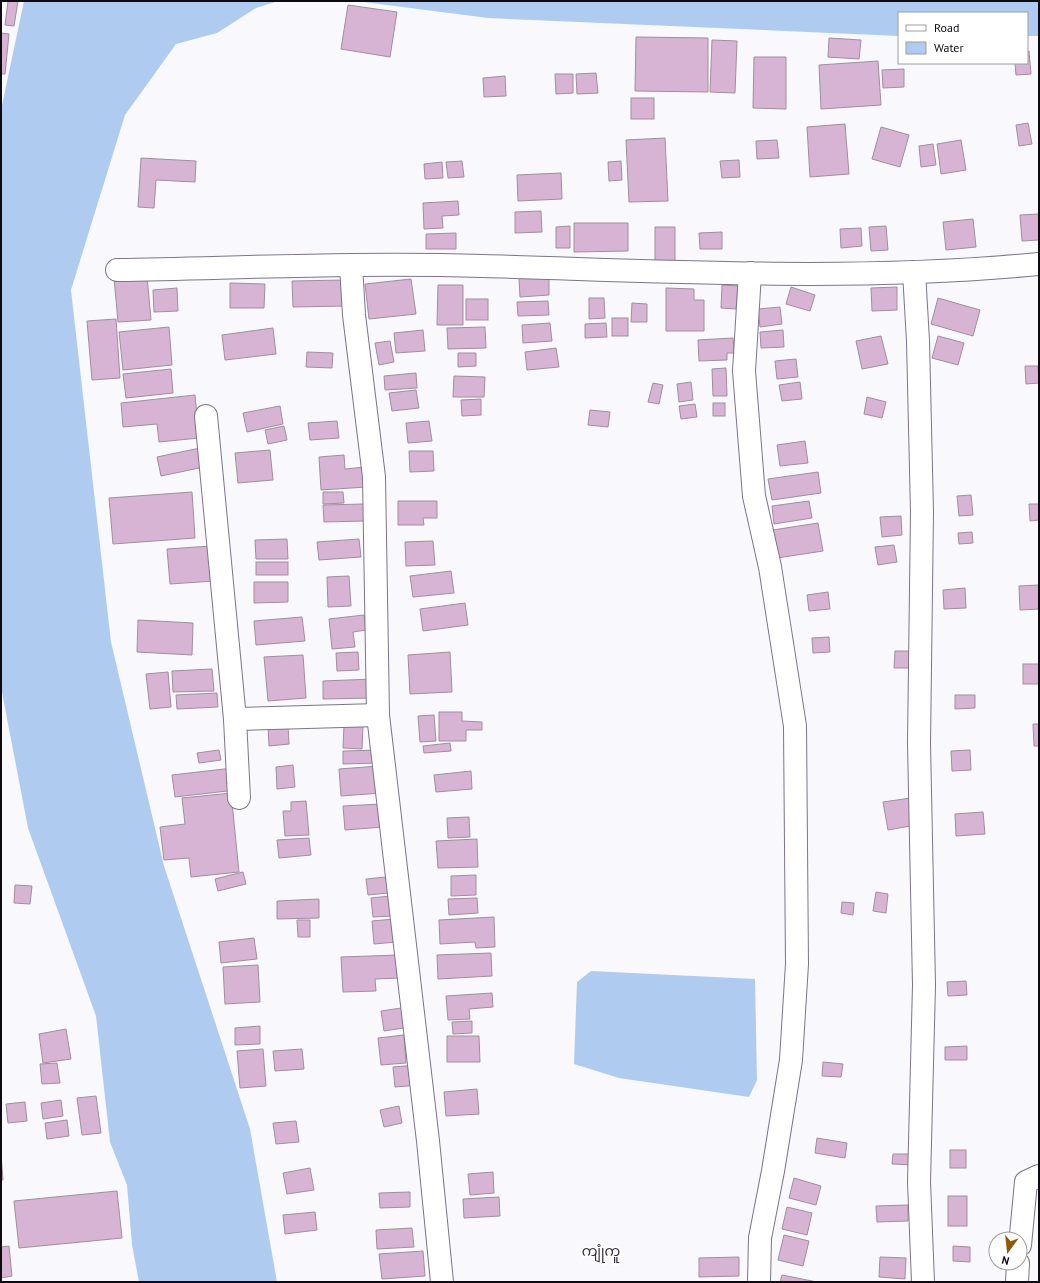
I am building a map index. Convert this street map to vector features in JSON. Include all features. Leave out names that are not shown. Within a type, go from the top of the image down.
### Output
[{"type":"street","points":[[117,270],[351,266],[481,266],[750,274],[914,272],[1039,264]]},
{"type":"street","points":[[351,266],[354,315],[374,477],[378,715],[428,1141],[442,1282]]},
{"type":"street","points":[[914,272],[918,341],[922,512],[919,743],[924,985],[919,1182],[923,1282]]},
{"type":"street","points":[[750,274],[744,371],[754,496],[771,574],[795,726],[797,964],[791,1060],[773,1171],[760,1238],[759,1282]]},
{"type":"street","points":[[206,416],[235,719],[239,798]]},
{"type":"street","points":[[235,719],[378,715]]},
{"type":"street","points":[[1021,1231],[1026,1182],[1039,1176]]},
{"type":"street","points":[[1017,1282],[1018,1271]]},
{"type":"water","points":[[24,1],[278,1],[256,8],[217,33],[176,44],[125,115],[71,290],[111,642],[164,866],[250,1129],[277,1282],[139,1282],[132,1245],[127,1185],[110,1142],[96,1016],[28,828],[1,687],[1,110]]},
{"type":"water","points":[[356,1],[1039,1],[1039,36],[1028,36],[1028,12],[898,12],[898,36],[488,18]]},
{"type":"water","points":[[591,971],[755,979],[757,1080],[749,1097],[619,1078],[574,1064],[577,982]]},
{"type":"building","points":[[8,1],[18,1],[14,26],[5,25]]},
{"type":"building","points":[[348,5],[397,12],[390,57],[341,49]]},
{"type":"building","points":[[1,33],[9,34],[5,74],[1,74]]},
{"type":"building","points":[[636,37],[708,38],[708,92],[635,91]]},
{"type":"building","points":[[829,38],[861,40],[859,59],[828,57]]},
{"type":"building","points":[[712,40],[737,41],[735,93],[710,92]]},
{"type":"building","points":[[1029,51],[1031,74],[1016,75],[1015,64],[1028,64]]},
{"type":"building","points":[[754,57],[786,57],[786,109],[753,108]]},
{"type":"building","points":[[878,61],[881,105],[821,109],[819,65]]},
{"type":"building","points":[[904,69],[904,87],[883,88],[882,70]]},
{"type":"building","points":[[596,73],[598,93],[577,94],[576,74]]},
{"type":"building","points":[[555,74],[573,74],[573,93],[556,94]]},
{"type":"building","points":[[505,76],[506,96],[484,97],[483,78]]},
{"type":"building","points":[[631,98],[654,98],[654,119],[631,119]]},
{"type":"building","points":[[1028,123],[1032,144],[1019,146],[1016,125]]},
{"type":"building","points":[[845,124],[849,174],[810,177],[807,127]]},
{"type":"building","points":[[881,127],[909,135],[900,167],[872,159]]},
{"type":"building","points":[[665,138],[668,201],[629,202],[626,140]]},
{"type":"building","points":[[777,140],[779,158],[757,159],[756,141]]},
{"type":"building","points":[[961,140],[966,170],[941,174],[937,144]]},
{"type":"building","points":[[933,144],[936,165],[921,167],[919,146]]},
{"type":"building","points":[[141,158],[196,161],[195,182],[156,180],[154,208],[138,207]]},
{"type":"building","points":[[739,160],[740,177],[722,178],[720,161]]},
{"type":"building","points":[[462,161],[464,177],[448,178],[446,162]]},
{"type":"building","points":[[621,161],[622,180],[609,181],[608,162]]},
{"type":"building","points":[[442,162],[443,178],[425,179],[424,164]]},
{"type":"building","points":[[561,173],[562,199],[518,201],[517,175]]},
{"type":"building","points":[[458,201],[459,215],[442,216],[443,228],[424,229],[423,203]]},
{"type":"building","points":[[541,211],[542,232],[515,233],[515,212]]},
{"type":"building","points":[[1039,214],[1039,240],[1022,241],[1020,215]]},
{"type":"building","points":[[973,219],[976,247],[946,250],[943,222]]},
{"type":"building","points":[[574,223],[628,223],[628,251],[574,252]]},
{"type":"building","points":[[570,226],[570,248],[556,248],[556,227]]},
{"type":"building","points":[[886,226],[888,250],[871,251],[869,227]]},
{"type":"building","points":[[655,227],[675,227],[675,265],[655,264]]},
{"type":"building","points":[[861,228],[862,246],[841,248],[840,229]]},
{"type":"building","points":[[722,232],[722,249],[700,249],[699,233]]},
{"type":"building","points":[[456,233],[456,249],[426,249],[426,234]]},
{"type":"building","points":[[147,276],[151,320],[118,322],[114,278]]},
{"type":"building","points":[[549,276],[549,295],[520,297],[519,278]]},
{"type":"building","points":[[411,279],[416,314],[369,319],[365,284]]},
{"type":"building","points":[[344,280],[345,306],[293,307],[292,281]]},
{"type":"building","points":[[230,283],[265,284],[264,308],[230,308]]},
{"type":"building","points":[[438,285],[463,285],[463,325],[437,325]]},
{"type":"building","points":[[722,285],[738,286],[736,309],[721,308]]},
{"type":"building","points":[[791,287],[815,295],[810,311],[786,304]]},
{"type":"building","points":[[897,287],[897,310],[872,311],[871,288]]},
{"type":"building","points":[[177,288],[178,311],[154,312],[153,290]]},
{"type":"building","points":[[666,288],[694,289],[694,300],[704,300],[704,331],[666,331]]},
{"type":"building","points":[[589,298],[604,298],[605,318],[589,319]]},
{"type":"building","points":[[938,298],[980,310],[973,336],[931,324]]},
{"type":"building","points":[[466,299],[488,299],[488,320],[466,320]]},
{"type":"building","points":[[548,301],[549,315],[518,316],[517,302]]},
{"type":"building","points":[[632,303],[647,304],[647,322],[631,322]]},
{"type":"building","points":[[780,307],[782,324],[760,327],[758,309]]},
{"type":"building","points":[[612,318],[628,318],[628,336],[612,336]]},
{"type":"building","points":[[116,319],[120,378],[92,380],[87,321]]},
{"type":"building","points":[[550,323],[552,341],[523,343],[522,325]]},
{"type":"building","points":[[606,323],[607,337],[585,338],[585,324]]},
{"type":"building","points":[[169,327],[172,365],[123,370],[119,332]]},
{"type":"building","points":[[485,327],[486,348],[448,349],[447,328]]},
{"type":"building","points":[[273,328],[276,354],[225,360],[222,335]]},
{"type":"building","points":[[423,330],[425,351],[396,353],[394,333]]},
{"type":"building","points":[[783,330],[784,347],[761,348],[760,332]]},
{"type":"building","points":[[881,336],[888,364],[862,369],[856,341]]},
{"type":"building","points":[[938,336],[964,343],[958,365],[932,358]]},
{"type":"building","points":[[733,338],[734,353],[727,353],[727,360],[699,361],[698,340]]},
{"type":"building","points":[[390,341],[394,362],[379,365],[375,343]]},
{"type":"building","points":[[556,348],[559,367],[527,370],[525,352]]},
{"type":"building","points":[[307,352],[333,353],[332,368],[306,367]]},
{"type":"building","points":[[458,353],[476,353],[476,366],[458,367]]},
{"type":"building","points":[[796,359],[798,377],[777,379],[775,361]]},
{"type":"building","points":[[1025,366],[1038,366],[1039,383],[1026,384]]},
{"type":"building","points":[[726,368],[727,396],[713,396],[712,369]]},
{"type":"building","points":[[171,369],[173,393],[126,398],[123,374]]},
{"type":"building","points":[[416,373],[417,388],[385,390],[384,376]]},
{"type":"building","points":[[454,376],[485,377],[484,397],[453,397]]},
{"type":"building","points":[[691,382],[693,400],[679,402],[677,384]]},
{"type":"building","points":[[800,382],[802,399],[782,401],[779,385]]},
{"type":"building","points":[[653,383],[663,385],[659,404],[648,402]]},
{"type":"building","points":[[416,390],[419,408],[392,411],[389,393]]},
{"type":"building","points":[[195,395],[199,438],[159,442],[157,424],[123,427],[121,403]]},
{"type":"building","points":[[867,397],[886,402],[882,418],[864,414]]},
{"type":"building","points":[[481,399],[481,415],[462,416],[461,400]]},
{"type":"building","points":[[713,403],[725,403],[725,416],[713,416]]},
{"type":"building","points":[[695,404],[697,417],[681,419],[679,406]]},
{"type":"building","points":[[280,406],[283,424],[247,432],[243,413]]},
{"type":"building","points":[[590,410],[610,412],[608,427],[588,425]]},
{"type":"building","points":[[337,421],[339,438],[310,440],[308,423]]},
{"type":"building","points":[[429,421],[432,441],[408,443],[406,423]]},
{"type":"building","points":[[284,426],[287,440],[268,444],[265,430]]},
{"type":"building","points":[[805,441],[808,463],[780,466],[777,445]]},
{"type":"building","points":[[200,448],[204,467],[161,476],[157,457]]},
{"type":"building","points":[[270,450],[273,480],[238,483],[235,453]]},
{"type":"building","points":[[409,451],[433,451],[434,471],[410,472]]},
{"type":"building","points":[[344,455],[345,469],[365,467],[366,487],[321,490],[319,457]]},
{"type":"building","points":[[818,472],[821,493],[772,500],[768,479]]},
{"type":"building","points":[[192,492],[195,538],[113,544],[109,498]]},
{"type":"building","points":[[323,492],[343,492],[344,503],[323,504]]},
{"type":"building","points":[[971,495],[973,515],[959,516],[957,496]]},
{"type":"building","points":[[398,501],[437,501],[437,518],[423,518],[424,525],[398,525]]},
{"type":"building","points":[[809,501],[812,518],[774,524],[772,506]]},
{"type":"building","points":[[364,504],[365,521],[324,522],[323,505]]},
{"type":"building","points":[[1029,504],[1039,504],[1039,520],[1030,521]]},
{"type":"building","points":[[901,516],[902,535],[882,537],[880,517]]},
{"type":"building","points":[[818,523],[823,551],[777,558],[773,530]]},
{"type":"building","points":[[972,532],[973,543],[959,544],[958,533]]},
{"type":"building","points":[[287,539],[288,559],[256,559],[255,540]]},
{"type":"building","points":[[359,539],[361,557],[319,560],[317,542]]},
{"type":"building","points":[[433,541],[435,565],[406,566],[405,542]]},
{"type":"building","points":[[894,545],[897,562],[878,565],[875,547]]},
{"type":"building","points":[[211,546],[214,581],[170,584],[167,549]]},
{"type":"building","points":[[256,562],[288,562],[288,575],[256,575]]},
{"type":"building","points":[[451,571],[454,593],[413,597],[410,576]]},
{"type":"building","points":[[349,576],[351,606],[328,607],[327,577]]},
{"type":"building","points":[[254,582],[288,582],[288,602],[254,603]]},
{"type":"building","points":[[1039,585],[1039,609],[1020,610],[1019,586]]},
{"type":"building","points":[[965,588],[966,608],[944,609],[943,590]]},
{"type":"building","points":[[828,592],[830,609],[809,611],[807,595]]},
{"type":"building","points":[[465,603],[468,625],[423,631],[420,609]]},
{"type":"building","points":[[364,615],[366,630],[353,632],[355,647],[332,649],[329,619]]},
{"type":"building","points":[[302,617],[305,641],[256,645],[254,621]]},
{"type":"building","points":[[138,620],[193,623],[192,655],[137,652]]},
{"type":"building","points":[[829,637],[830,652],[813,653],[812,638]]},
{"type":"building","points":[[895,651],[918,651],[918,668],[894,668]]},
{"type":"building","points":[[358,652],[359,670],[337,671],[336,653]]},
{"type":"building","points":[[450,652],[452,692],[410,694],[408,655]]},
{"type":"building","points":[[303,655],[306,698],[268,701],[264,657]]},
{"type":"building","points":[[1023,664],[1039,664],[1039,684],[1023,684]]},
{"type":"building","points":[[212,669],[214,691],[173,692],[172,671]]},
{"type":"building","points":[[168,672],[171,707],[150,709],[146,674]]},
{"type":"building","points":[[373,679],[374,698],[323,699],[323,681]]},
{"type":"building","points":[[217,693],[218,707],[177,709],[176,695]]},
{"type":"building","points":[[955,695],[975,695],[975,708],[955,709]]},
{"type":"building","points":[[439,712],[462,712],[462,721],[482,722],[482,730],[466,730],[466,741],[439,741]]},
{"type":"building","points":[[434,715],[436,741],[420,742],[418,716]]},
{"type":"building","points":[[1033,724],[1039,724],[1039,746],[1034,746]]},
{"type":"building","points":[[288,725],[289,744],[269,746],[268,726]]},
{"type":"building","points":[[344,725],[363,726],[362,749],[343,748]]},
{"type":"building","points":[[450,743],[451,751],[424,753],[423,746]]},
{"type":"building","points":[[219,750],[221,760],[199,763],[197,753]]},
{"type":"building","points":[[379,750],[379,763],[343,764],[343,751]]},
{"type":"building","points":[[970,750],[971,770],[952,771],[951,751]]},
{"type":"building","points":[[293,765],[295,787],[277,789],[276,767]]},
{"type":"building","points":[[379,766],[381,793],[341,796],[339,769]]},
{"type":"building","points":[[233,768],[236,790],[175,797],[172,775]]},
{"type":"building","points":[[471,771],[472,789],[436,792],[434,775]]},
{"type":"building","points":[[231,793],[239,872],[191,877],[189,858],[164,860],[160,827],[185,824],[182,798]]},
{"type":"building","points":[[911,798],[916,825],[888,830],[883,802]]},
{"type":"building","points":[[306,801],[309,835],[285,836],[283,811],[291,811],[291,802]]},
{"type":"building","points":[[381,804],[383,827],[345,830],[343,806]]},
{"type":"building","points":[[983,812],[985,834],[956,836],[955,814]]},
{"type":"building","points":[[469,817],[470,837],[448,838],[447,818]]},
{"type":"building","points":[[309,838],[311,855],[279,858],[277,840]]},
{"type":"building","points":[[477,839],[478,867],[438,868],[436,841]]},
{"type":"building","points":[[243,872],[246,884],[218,891],[215,879]]},
{"type":"building","points":[[476,875],[476,895],[451,896],[451,876]]},
{"type":"building","points":[[386,877],[388,893],[368,895],[366,879]]},
{"type":"building","points":[[15,885],[32,886],[30,904],[14,903]]},
{"type":"building","points":[[876,892],[888,894],[886,913],[873,911]]},
{"type":"building","points":[[390,896],[392,916],[373,917],[371,898]]},
{"type":"building","points":[[477,898],[478,913],[449,915],[448,899]]},
{"type":"building","points":[[319,899],[319,918],[277,919],[277,901]]},
{"type":"building","points":[[842,902],[854,903],[853,915],[841,913]]},
{"type":"building","points":[[494,917],[495,947],[476,948],[475,942],[440,944],[439,920]]},
{"type":"building","points":[[394,919],[396,942],[374,944],[372,921]]},
{"type":"building","points":[[297,920],[310,920],[310,937],[298,937]]},
{"type":"building","points":[[254,938],[257,959],[221,963],[219,942]]},
{"type":"building","points":[[491,953],[492,976],[438,979],[437,955]]},
{"type":"building","points":[[399,955],[400,978],[375,979],[376,991],[343,992],[341,957]]},
{"type":"building","points":[[258,965],[260,1002],[225,1004],[223,967]]},
{"type":"building","points":[[966,981],[967,995],[948,996],[947,982]]},
{"type":"building","points":[[492,993],[493,1007],[469,1009],[470,1019],[448,1020],[446,996]]},
{"type":"building","points":[[408,1007],[410,1027],[384,1031],[381,1011]]},
{"type":"building","points":[[472,1021],[472,1033],[453,1034],[452,1022]]},
{"type":"building","points":[[260,1026],[260,1044],[235,1045],[235,1028]]},
{"type":"building","points":[[66,1029],[71,1059],[43,1063],[39,1034]]},
{"type":"building","points":[[404,1035],[406,1063],[381,1065],[378,1038]]},
{"type":"building","points":[[447,1036],[479,1036],[480,1062],[447,1062]]},
{"type":"building","points":[[967,1046],[967,1060],[945,1060],[945,1047]]},
{"type":"building","points":[[263,1049],[266,1086],[240,1088],[237,1051]]},
{"type":"building","points":[[302,1049],[304,1069],[275,1071],[273,1051]]},
{"type":"building","points":[[823,1062],[843,1064],[841,1077],[822,1076]]},
{"type":"building","points":[[57,1063],[60,1083],[42,1084],[40,1064]]},
{"type":"building","points":[[417,1065],[419,1085],[395,1087],[393,1067]]},
{"type":"building","points":[[477,1089],[479,1114],[446,1116],[444,1092]]},
{"type":"building","points":[[96,1096],[101,1133],[82,1135],[77,1098]]},
{"type":"building","points":[[61,1100],[63,1116],[43,1119],[41,1103]]},
{"type":"building","points":[[25,1102],[27,1121],[8,1123],[6,1104]]},
{"type":"building","points":[[399,1106],[402,1123],[384,1127],[380,1110]]},
{"type":"building","points":[[67,1120],[69,1136],[47,1139],[45,1123]]},
{"type":"building","points":[[296,1121],[299,1142],[276,1144],[273,1123]]},
{"type":"building","points":[[817,1138],[847,1143],[845,1158],[815,1153]]},
{"type":"building","points":[[950,1150],[966,1150],[966,1168],[950,1168]]},
{"type":"building","points":[[893,1154],[914,1154],[914,1165],[892,1164]]},
{"type":"building","points":[[1,1155],[3,1180],[1,1180]]},
{"type":"building","points":[[310,1168],[314,1190],[287,1194],[283,1173]]},
{"type":"building","points":[[493,1172],[494,1193],[470,1195],[468,1174]]},
{"type":"building","points":[[794,1178],[821,1186],[816,1205],[789,1198]]},
{"type":"building","points":[[117,1191],[122,1238],[19,1248],[14,1201]]},
{"type":"building","points":[[410,1192],[410,1207],[380,1208],[379,1193]]},
{"type":"building","points":[[948,1196],[967,1196],[967,1226],[948,1226]]},
{"type":"building","points":[[499,1197],[500,1216],[464,1218],[463,1199]]},
{"type":"building","points":[[908,1205],[908,1221],[877,1222],[876,1206]]},
{"type":"building","points":[[787,1207],[812,1213],[807,1235],[782,1229]]},
{"type":"building","points":[[315,1212],[317,1230],[285,1234],[283,1215]]},
{"type":"building","points":[[412,1228],[414,1247],[377,1249],[376,1230]]},
{"type":"building","points":[[784,1235],[809,1241],[803,1266],[778,1260]]},
{"type":"building","points":[[9,1246],[12,1276],[1,1278],[1,1247]]},
{"type":"building","points":[[953,1246],[970,1247],[970,1262],[953,1261]]},
{"type":"building","points":[[423,1251],[425,1276],[382,1279],[379,1254]]},
{"type":"building","points":[[739,1257],[739,1276],[699,1277],[699,1258]]},
{"type":"building","points":[[880,1257],[906,1258],[905,1279],[879,1277]]},
{"type":"building","points":[[782,1275],[817,1282],[780,1282]]},
{"type":"district","name":"ကျုံကူ","points":[[601,1251]]}]
